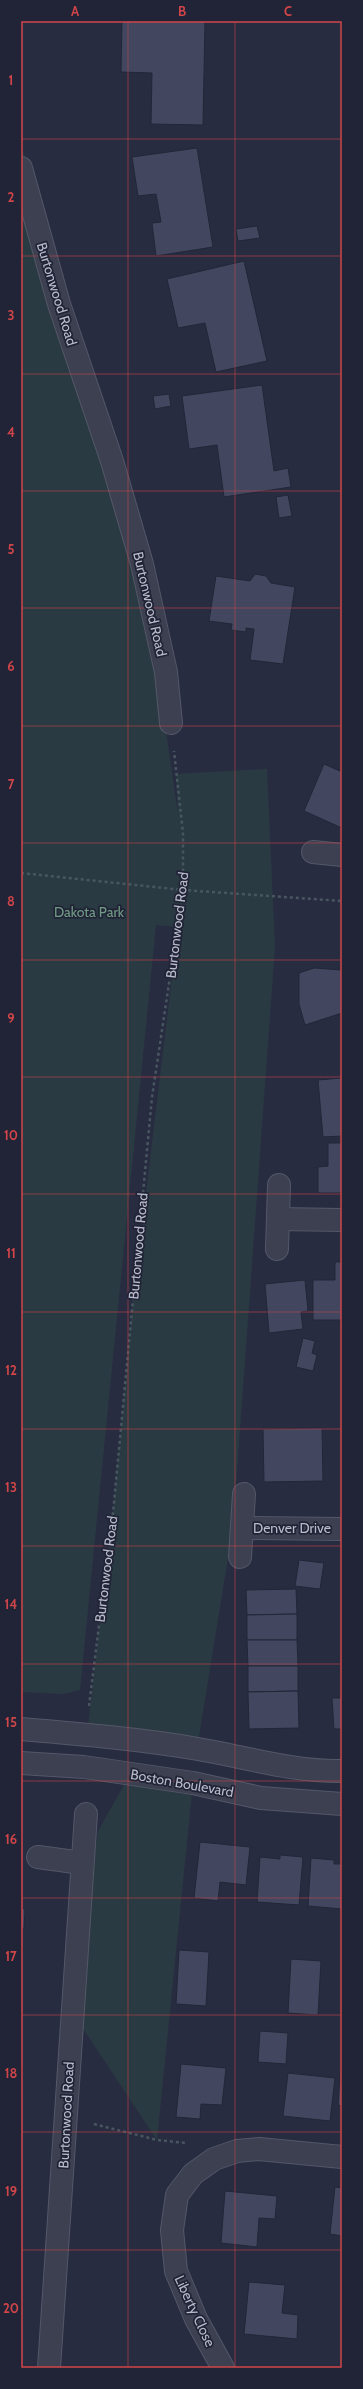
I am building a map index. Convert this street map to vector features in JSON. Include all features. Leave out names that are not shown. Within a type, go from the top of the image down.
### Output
[{"type":"street","name":"Burtonwood Road","points":[[21,168],[59,304],[112,461],[140,557],[166,672],[171,723]]},
{"type":"street","points":[[313,852],[342,855]]},
{"type":"street","points":[[277,1249],[279,1184]]},
{"type":"street","points":[[278,1219],[342,1220]]},
{"type":"street","name":"Denver Drive","points":[[240,1557],[244,1494]]},
{"type":"street","name":"Denver Drive","points":[[242,1528],[342,1528]]},
{"type":"street","points":[[21,1729],[87,1735],[197,1749],[268,1762],[342,1771]]},
{"type":"street","name":"Boston Boulevard","points":[[21,1763],[84,1766],[193,1783],[262,1798],[342,1804]]},
{"type":"street","name":"Burtonwood Road","points":[[49,2368],[86,1814]]},
{"type":"street","points":[[38,1858],[82,1863]]},
{"type":"street","name":"Liberty Close","points":[[223,2368],[196,2319],[176,2271],[172,2230],[177,2196],[193,2174],[214,2159],[237,2151],[259,2149],[342,2157]]},
{"type":"path","name":"Burtonwood Road","points":[[90,1700],[113,1513],[152,1097],[183,890],[183,833],[171,723]]},
{"type":"path","points":[[21,874],[183,890],[342,902]]},
{"type":"path","points":[[67,2116],[157,2140],[202,2144],[214,2159]]},
{"type":"green space","name":"Dakota Park","points":[[21,143],[142,564],[178,814],[176,774],[267,769],[275,947],[233,1527],[197,1749],[87,1735],[113,1513],[133,1301],[178,927],[156,925],[80,1690],[63,1694],[21,1692]]},
{"type":"green space","points":[[125,1783],[193,1783],[157,2140],[72,2012],[98,1831]]},
{"type":"building","points":[[122,21],[205,21],[203,125],[151,124],[152,73],[121,72]]},
{"type":"building","points":[[197,148],[213,247],[156,256],[152,223],[161,222],[156,194],[138,196],[132,157]]},
{"type":"building","points":[[257,226],[260,238],[238,241],[236,229]]},
{"type":"building","points":[[244,261],[267,361],[216,372],[205,323],[178,328],[167,279]]},
{"type":"building","points":[[262,385],[274,471],[288,468],[291,487],[224,497],[217,445],[189,449],[182,396]]},
{"type":"building","points":[[169,394],[171,406],[155,409],[153,396]]},
{"type":"building","points":[[288,495],[292,516],[279,518],[276,497]]},
{"type":"building","points":[[255,574],[266,576],[271,583],[295,587],[283,664],[250,660],[254,629],[246,628],[246,632],[231,630],[232,624],[209,621],[216,576],[250,581]]},
{"type":"building","points":[[324,764],[342,772],[342,828],[304,811]]},
{"type":"building","points":[[314,968],[342,970],[342,1013],[305,1025],[299,1004],[299,973]]},
{"type":"building","points":[[342,1078],[342,1136],[323,1137],[318,1080]]},
{"type":"building","points":[[328,1143],[342,1143],[342,1193],[318,1193],[318,1167],[328,1166]]},
{"type":"building","points":[[335,1262],[342,1262],[342,1320],[313,1320],[313,1280],[335,1280]]},
{"type":"building","points":[[305,1280],[308,1311],[301,1312],[303,1329],[269,1333],[265,1284]]},
{"type":"building","points":[[303,1338],[315,1341],[312,1353],[317,1355],[313,1371],[296,1367]]},
{"type":"building","points":[[322,1428],[323,1481],[264,1482],[263,1429]]},
{"type":"building","points":[[299,1560],[324,1563],[320,1589],[295,1586]]},
{"type":"building","points":[[296,1589],[297,1614],[247,1615],[246,1590]]},
{"type":"building","points":[[297,1614],[297,1640],[247,1640],[247,1615]]},
{"type":"building","points":[[247,1640],[297,1640],[298,1666],[248,1666]]},
{"type":"building","points":[[248,1666],[298,1666],[298,1691],[248,1692]]},
{"type":"building","points":[[298,1691],[299,1728],[249,1729],[248,1692]]},
{"type":"building","points":[[332,1698],[342,1698],[342,1729],[334,1729]]},
{"type":"building","points":[[200,1842],[250,1847],[246,1885],[220,1882],[218,1901],[194,1898]]},
{"type":"building","points":[[280,1855],[303,1857],[299,1905],[257,1902],[260,1857],[280,1859]]},
{"type":"building","points":[[311,1858],[334,1860],[334,1864],[342,1864],[342,1909],[308,1906]]},
{"type":"building","points":[[21,1908],[25,1909],[24,1929],[21,1929]]},
{"type":"building","points":[[179,1950],[209,1952],[206,2006],[176,2004]]},
{"type":"building","points":[[291,1959],[321,1961],[318,2015],[288,2013]]},
{"type":"building","points":[[260,2031],[288,2033],[286,2064],[258,2062]]},
{"type":"building","points":[[181,2064],[226,2068],[222,2105],[201,2104],[200,2119],[176,2117]]},
{"type":"building","points":[[288,2073],[335,2078],[330,2121],[283,2116]]},
{"type":"building","points":[[340,2075],[342,2075],[342,2106],[338,2105]]},
{"type":"building","points":[[335,2187],[342,2188],[342,2236],[330,2234]]},
{"type":"building","points":[[225,2191],[277,2196],[275,2219],[259,2218],[257,2247],[221,2243]]},
{"type":"building","points":[[249,2282],[285,2285],[282,2313],[298,2315],[297,2339],[244,2334]]}]
